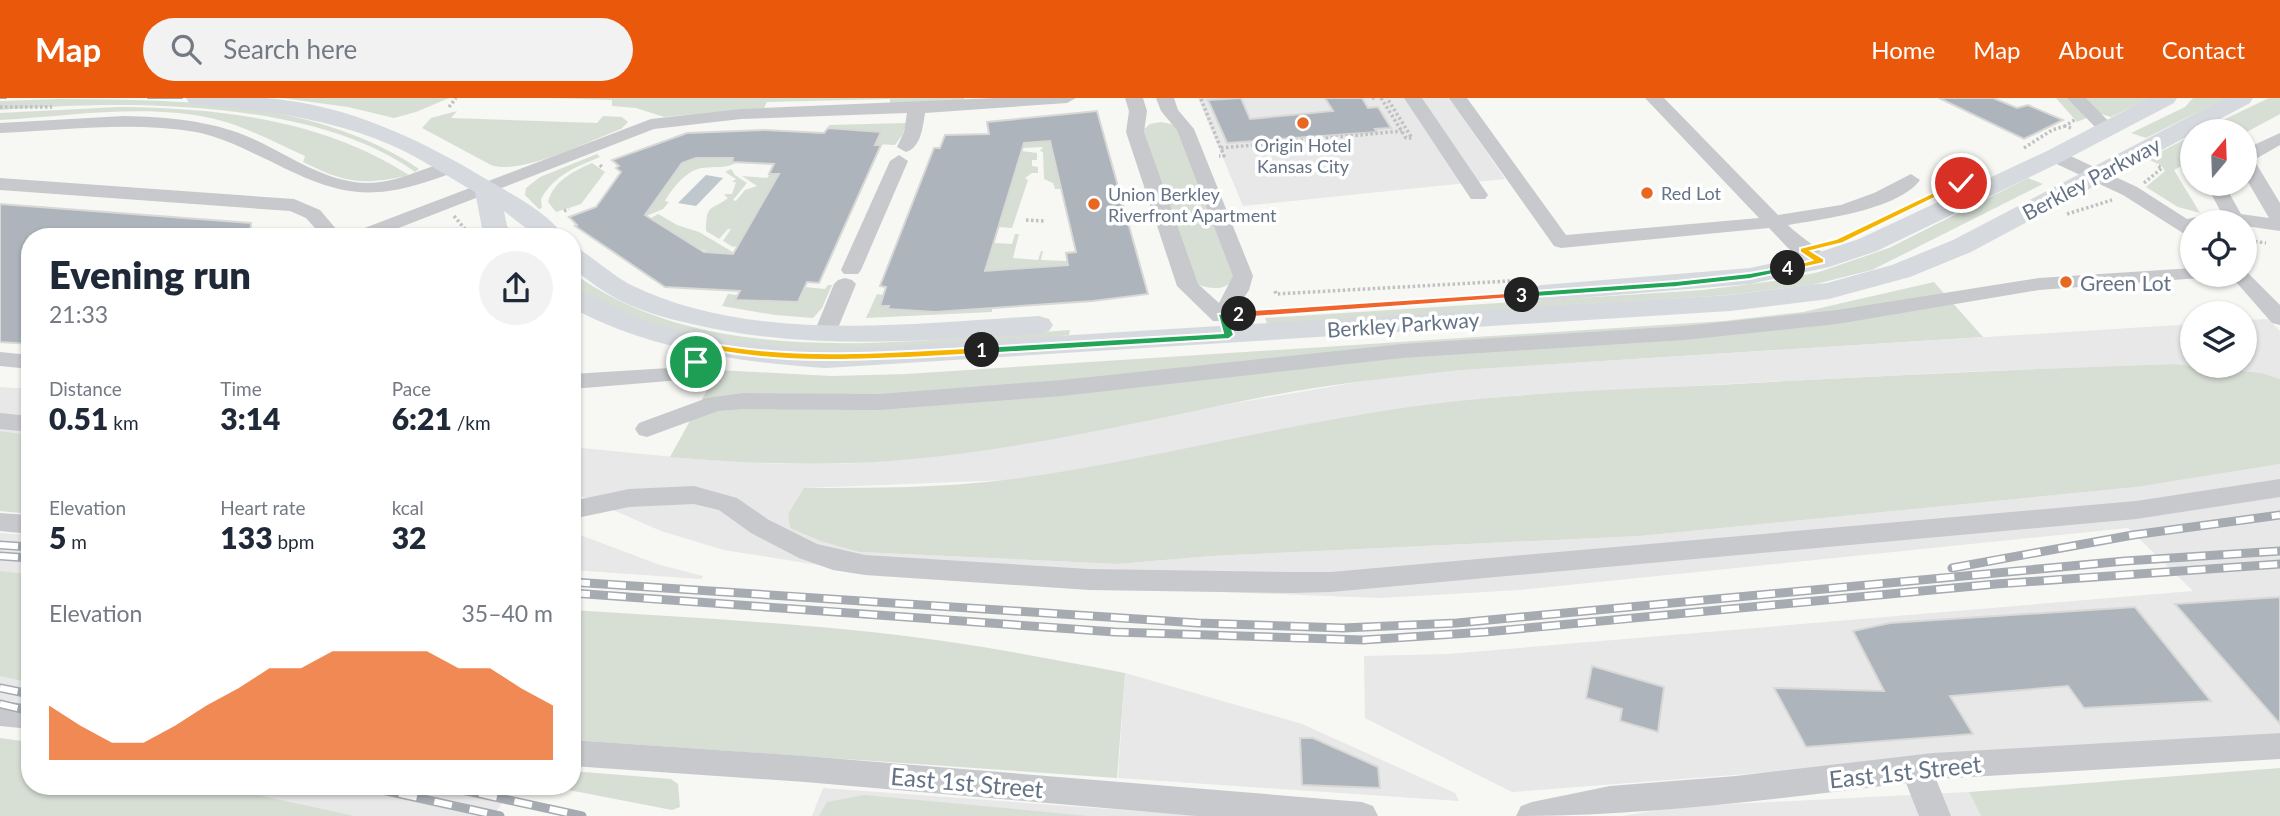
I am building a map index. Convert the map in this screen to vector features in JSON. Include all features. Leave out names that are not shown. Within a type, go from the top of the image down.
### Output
[{"type":"main road","points":[[197,98],[263,105],[356,125],[405,142],[486,188],[528,215],[542,228]]},
{"type":"main road","name":"Berkley Parkway","points":[[581,302],[606,317],[667,339],[745,353],[826,359],[1225,326],[1750,276],[1820,261],[1868,245],[2055,156],[2105,127],[2166,98]]},
{"type":"main road","name":"Berkley Parkway","points":[[581,264],[633,295],[682,313],[721,323],[776,331],[825,333],[1225,326],[1730,303],[1829,291],[1901,271],[1962,246],[2242,98]]},
{"type":"main road","points":[[486,188],[495,228]]},
{"type":"street","points":[[382,228],[651,124],[741,114],[917,109],[1067,98]]},
{"type":"street","points":[[1134,98],[1138,111],[1135,132],[1188,286],[1225,326],[1243,276],[1185,129],[1165,98]]},
{"type":"street","points":[[1413,98],[1478,195]]},
{"type":"street","points":[[1458,98],[1561,242],[1774,222],[1845,209],[1881,197],[1911,180]]},
{"type":"street","points":[[1654,98],[1796,245],[1820,261]]},
{"type":"street","points":[[2076,98],[2105,127]]},
{"type":"street","points":[[825,333],[913,132],[917,109]]},
{"type":"street","points":[[1136,120],[1175,117]]},
{"type":"street","points":[[0,128],[121,121],[201,127],[230,136],[297,168],[357,188],[392,186],[450,167]]},
{"type":"street","points":[[2258,151],[2280,138]]},
{"type":"street","points":[[2055,156],[2130,191],[2180,219]]},
{"type":"street","points":[[2258,182],[2280,222]]},
{"type":"street","points":[[0,184],[294,205],[313,214],[325,228]]},
{"type":"street","points":[[2257,220],[2280,222]]},
{"type":"street","points":[[647,429],[715,404],[743,401],[878,402],[1062,388],[1402,351],[1768,324],[1837,317],[2039,284],[2180,275]]},
{"type":"street","points":[[2251,287],[2280,318]]},
{"type":"street","points":[[581,381],[673,375],[689,368],[709,347]]},
{"type":"street","points":[[0,359],[21,361]]},
{"type":"street","points":[[0,421],[21,423]]},
{"type":"street","points":[[581,508],[638,497],[696,496],[728,504],[747,519],[777,536],[843,562],[895,568],[1126,582],[1238,585],[1331,582],[2136,510],[2280,488]]},
{"type":"street","points":[[0,522],[21,524]]},
{"type":"street","points":[[0,714],[21,715]]},
{"type":"street","name":"East 1st Street","points":[[1532,816],[1610,800],[1736,790],[1916,768],[2280,746]]},
{"type":"street","name":"East 1st Street","points":[[581,753],[1362,816]]},
{"type":"street","points":[[1916,768],[1936,816]]},
{"type":"path","points":[[449,107],[456,98]]},
{"type":"path","points":[[1376,98],[1390,112],[1406,138],[1412,138],[1387,98]]},
{"type":"path","points":[[1201,99],[1224,156],[1219,156]]},
{"type":"path","points":[[1390,112],[1395,111]]},
{"type":"path","points":[[1399,126],[1404,125]]},
{"type":"path","points":[[2016,154],[2052,130],[2065,126]]},
{"type":"path","points":[[1221,148],[1402,131]]},
{"type":"path","points":[[453,215],[464,228]]},
{"type":"path","points":[[1026,220],[1045,221]]},
{"type":"path","points":[[2257,242],[2266,243]]},
{"type":"path","points":[[1275,291],[1276,295],[1527,280]]},
{"type":"shaded area","points":[[282,98],[449,98],[394,118],[348,107]]},
{"type":"shaded area","points":[[550,98],[964,98],[964,101],[890,105],[890,99],[767,102],[764,108],[664,117],[636,108],[612,106],[612,100]]},
{"type":"shaded area","points":[[1198,98],[1450,98],[1505,179],[1243,206]]},
{"type":"shaded area","points":[[2056,98],[2150,98],[2111,117],[2098,113],[2077,122]]},
{"type":"shaded area","points":[[2193,98],[2226,98],[2146,138],[2131,133],[2185,107]]},
{"type":"shaded area","points":[[2269,98],[2280,98],[2280,114],[2258,126],[2258,119],[2225,119]]},
{"type":"shaded area","points":[[60,99],[199,103],[291,116],[336,129],[379,146],[419,169],[415,172],[373,148],[324,130],[271,117],[159,106],[103,105],[0,110],[0,101]]},
{"type":"shaded area","points":[[118,107],[194,110],[269,120],[341,141],[376,156],[409,175],[379,181],[343,178],[303,162],[305,156],[250,131],[227,122],[189,114],[136,111],[0,120],[0,113]]},
{"type":"shaded area","points":[[457,111],[451,118],[597,123],[603,116],[622,117],[628,122],[621,129],[556,155],[519,166],[504,167],[491,165],[422,128],[431,118]]},
{"type":"shaded area","points":[[1161,122],[1176,125],[1236,276],[1224,287],[1213,288],[1197,284],[1142,131],[1150,124]]},
{"type":"shaded area","points":[[906,123],[903,134],[895,145],[875,144],[880,132],[828,128],[829,125]]},
{"type":"shaded area","points":[[1054,141],[1052,150],[1061,189],[1055,189],[1053,183],[1044,179],[1043,152],[1040,151],[1043,147],[1023,148],[1024,143]]},
{"type":"shaded area","points":[[2180,142],[2180,167],[2174,170],[2180,180],[2180,196],[2190,196],[2198,210],[2178,207],[2146,187],[2165,171],[2161,165],[2147,159]]},
{"type":"shaded area","points":[[1022,151],[1037,153],[1037,160],[1032,160],[1032,166],[1038,167],[1038,173],[1032,173],[1025,178],[1028,180],[1012,228],[998,227]]},
{"type":"shaded area","points":[[597,154],[600,157],[574,168],[552,184],[541,199],[542,208],[539,209],[525,195],[526,188],[540,177]]},
{"type":"shaded area","points":[[696,158],[733,158],[732,162],[736,163],[724,167],[696,169],[672,190],[665,201],[669,202],[663,209],[644,217],[682,163]]},
{"type":"shaded area","points":[[592,163],[605,172],[581,204],[556,212],[548,202],[554,188],[571,173]]},
{"type":"shaded area","points":[[731,169],[747,183],[733,200],[736,201],[745,190],[757,186],[742,176],[767,178],[770,174],[779,174],[738,246],[733,247],[723,241],[731,229],[719,239],[706,231],[708,212],[728,198],[724,195],[732,194],[736,182],[732,182],[736,179],[725,172]]},
{"type":"shaded area","points":[[706,175],[723,178],[696,206],[678,203]]},
{"type":"shaded area","points":[[2028,178],[2043,184],[1872,270],[1812,285],[1729,295],[1280,324],[1267,323],[1265,318],[1703,290],[1781,280],[1819,272],[1889,248]]},
{"type":"shaded area","points":[[658,214],[677,225],[699,232],[736,254],[715,254],[704,250],[653,220],[648,220]]},
{"type":"shaded area","points":[[1015,234],[1019,234],[1013,258],[1038,260],[1043,251],[1041,260],[1067,261],[1068,267],[991,274],[981,269],[982,263],[988,263],[994,243],[1012,244]]},
{"type":"shaded area","points":[[581,277],[626,304],[685,325],[748,337],[813,343],[879,343],[1070,330],[1069,335],[946,347],[814,351],[749,346],[686,334],[626,315],[581,291]]},
{"type":"shaded area","points":[[1934,282],[1983,337],[1412,375],[1288,392],[1045,441],[913,459],[792,464],[670,457],[718,370],[832,376],[906,374],[1724,321],[1803,312]]},
{"type":"shaded area","points":[[832,285],[822,308],[813,318],[722,306],[728,294],[738,295],[735,301],[798,302],[805,287],[825,289]]},
{"type":"shaded area","points":[[877,294],[883,295],[880,305],[889,306],[889,309],[935,312],[992,308],[992,312],[866,318]]},
{"type":"shaded area","points":[[2257,319],[2268,319],[2280,331],[2280,379],[2257,372]]},
{"type":"shaded area","points":[[2180,325],[2180,365],[1958,372],[1520,395],[1446,403],[1355,416],[1091,467],[1008,480],[805,488],[788,514],[790,528],[859,552],[1118,564],[1211,556],[1640,536],[2137,487],[2280,464],[2280,733],[1512,792],[1365,718],[1364,656],[1448,654],[2193,591],[2128,528],[1520,590],[1380,598],[1196,591],[863,572],[724,550],[661,531],[581,496],[581,448],[779,464],[844,464],[913,459],[1381,378],[1462,370]]},
{"type":"shaded area","points":[[2175,364],[2180,365],[2180,378],[2257,378],[2257,372],[2262,373],[2280,379],[2280,464],[2137,487],[1640,536],[1211,556],[1118,564],[859,552],[790,528],[788,514],[804,488],[934,486],[1012,479],[1121,461],[1339,418],[1449,402],[1583,391]]},
{"type":"shaded area","points":[[0,387],[21,388],[21,434],[0,431]]},
{"type":"shaded area","points":[[0,431],[21,434],[21,513],[0,511]]},
{"type":"shaded area","points":[[0,533],[21,534],[21,573],[0,571]]},
{"type":"shaded area","points":[[581,535],[660,565],[703,576],[701,579],[581,571]]},
{"type":"shaded area","points":[[0,571],[21,573],[21,681],[0,676]]},
{"type":"shaded area","points":[[581,611],[889,634],[978,646],[1125,673],[1117,778],[581,741]]},
{"type":"shaded area","points":[[1125,673],[1302,724],[1455,793],[1459,801],[1118,778]]},
{"type":"shaded area","points":[[0,676],[21,681],[21,702],[0,700]]},
{"type":"shaded area","points":[[0,738],[21,741],[21,795],[258,795],[355,816],[0,816]]},
{"type":"shaded area","points":[[2280,768],[2280,816],[1981,816],[1969,792]]},
{"type":"shaded area","points":[[581,772],[671,779],[678,784],[680,807],[672,810],[581,792]]},
{"type":"shaded area","points":[[823,788],[1205,816],[812,816]]},
{"type":"shaded area","points":[[1969,792],[1981,816],[1623,816],[1674,807]]},
{"type":"shaded area","points":[[258,795],[508,795],[493,816],[355,816]]},
{"type":"shaded area","points":[[864,795],[1089,816],[819,816],[827,802]]},
{"type":"building","name":"Origin Hotel Kansas City","points":[[1241,98],[1250,119],[1333,111],[1325,98],[1362,98],[1368,108],[1378,107],[1391,128],[1375,129],[1377,132],[1227,143],[1208,100]]},
{"type":"building","points":[[1939,98],[1993,98],[2017,108],[2028,105],[2063,120],[2024,139]]},
{"type":"building","name":"Union Berkley Riverfront Apartment","points":[[1097,111],[1148,294],[1093,301],[935,312],[888,309],[889,306],[880,306],[886,287],[880,286],[934,148],[940,148],[945,135],[989,134],[987,122]],"holes":[[[1050,141],[1076,252],[1066,253],[1068,265],[985,271],[1024,143]]]},
{"type":"building","points":[[828,128],[881,132],[875,145],[881,145],[819,283],[807,282],[798,302],[735,300],[740,291],[665,287],[575,226],[577,225],[569,217],[596,207],[621,172],[612,160],[687,133],[764,130],[824,133]],"holes":[[[696,158],[733,158],[732,162],[774,164],[769,174],[779,174],[733,254],[704,252],[645,215],[682,163]]]},
{"type":"building","points":[[0,204],[251,223],[251,228],[21,228],[21,343],[0,342]]},
{"type":"building","points":[[2280,597],[2280,724],[2175,604]]},
{"type":"building","points":[[2135,607],[2211,701],[2084,708],[2068,686],[1950,696],[1973,734],[1806,747],[1774,688],[1884,691],[1853,631],[1890,623]]},
{"type":"building","points":[[1592,666],[1664,687],[1658,732],[1620,721],[1622,709],[1586,698]]},
{"type":"building","points":[[1300,738],[1313,738],[1378,767],[1380,788],[1302,785]]},
{"type":"tram line","points":[[0,98],[6,98]]},
{"type":"tram line","points":[[148,98],[182,98]]},
{"type":"railway","points":[[1952,568],[2133,535],[2280,515]]},
{"type":"railway","points":[[0,545],[21,546]]},
{"type":"railway","points":[[581,583],[1198,623],[1343,628],[1457,623],[2125,561],[2280,551]]},
{"type":"railway","points":[[0,556],[21,557]]},
{"type":"railway","points":[[581,594],[1115,632],[1363,640],[1485,632],[1996,584],[2280,564]]},
{"type":"railway","points":[[0,688],[21,692]]},
{"type":"railway","points":[[0,704],[21,709]]},
{"type":"railway","points":[[405,795],[500,816]]},
{"type":"railway","points":[[485,795],[582,816]]},
{"type":"place","name":"Origin Hotel Kansas City","points":[[1303,123]]},
{"type":"place","name":"Red Lot","points":[[1647,193]]},
{"type":"place","name":"Union Berkley Riverfront Apartment","points":[[1094,204]]},
{"type":"place","name":"Green Lot","points":[[2066,282]]},
{"type":"route","points":[[696,362],[709,347],[745,353],[826,359],[1229,335],[1222,316],[1676,284],[1750,276],[1820,261],[1804,250],[1839,241],[1961,183]]}]
